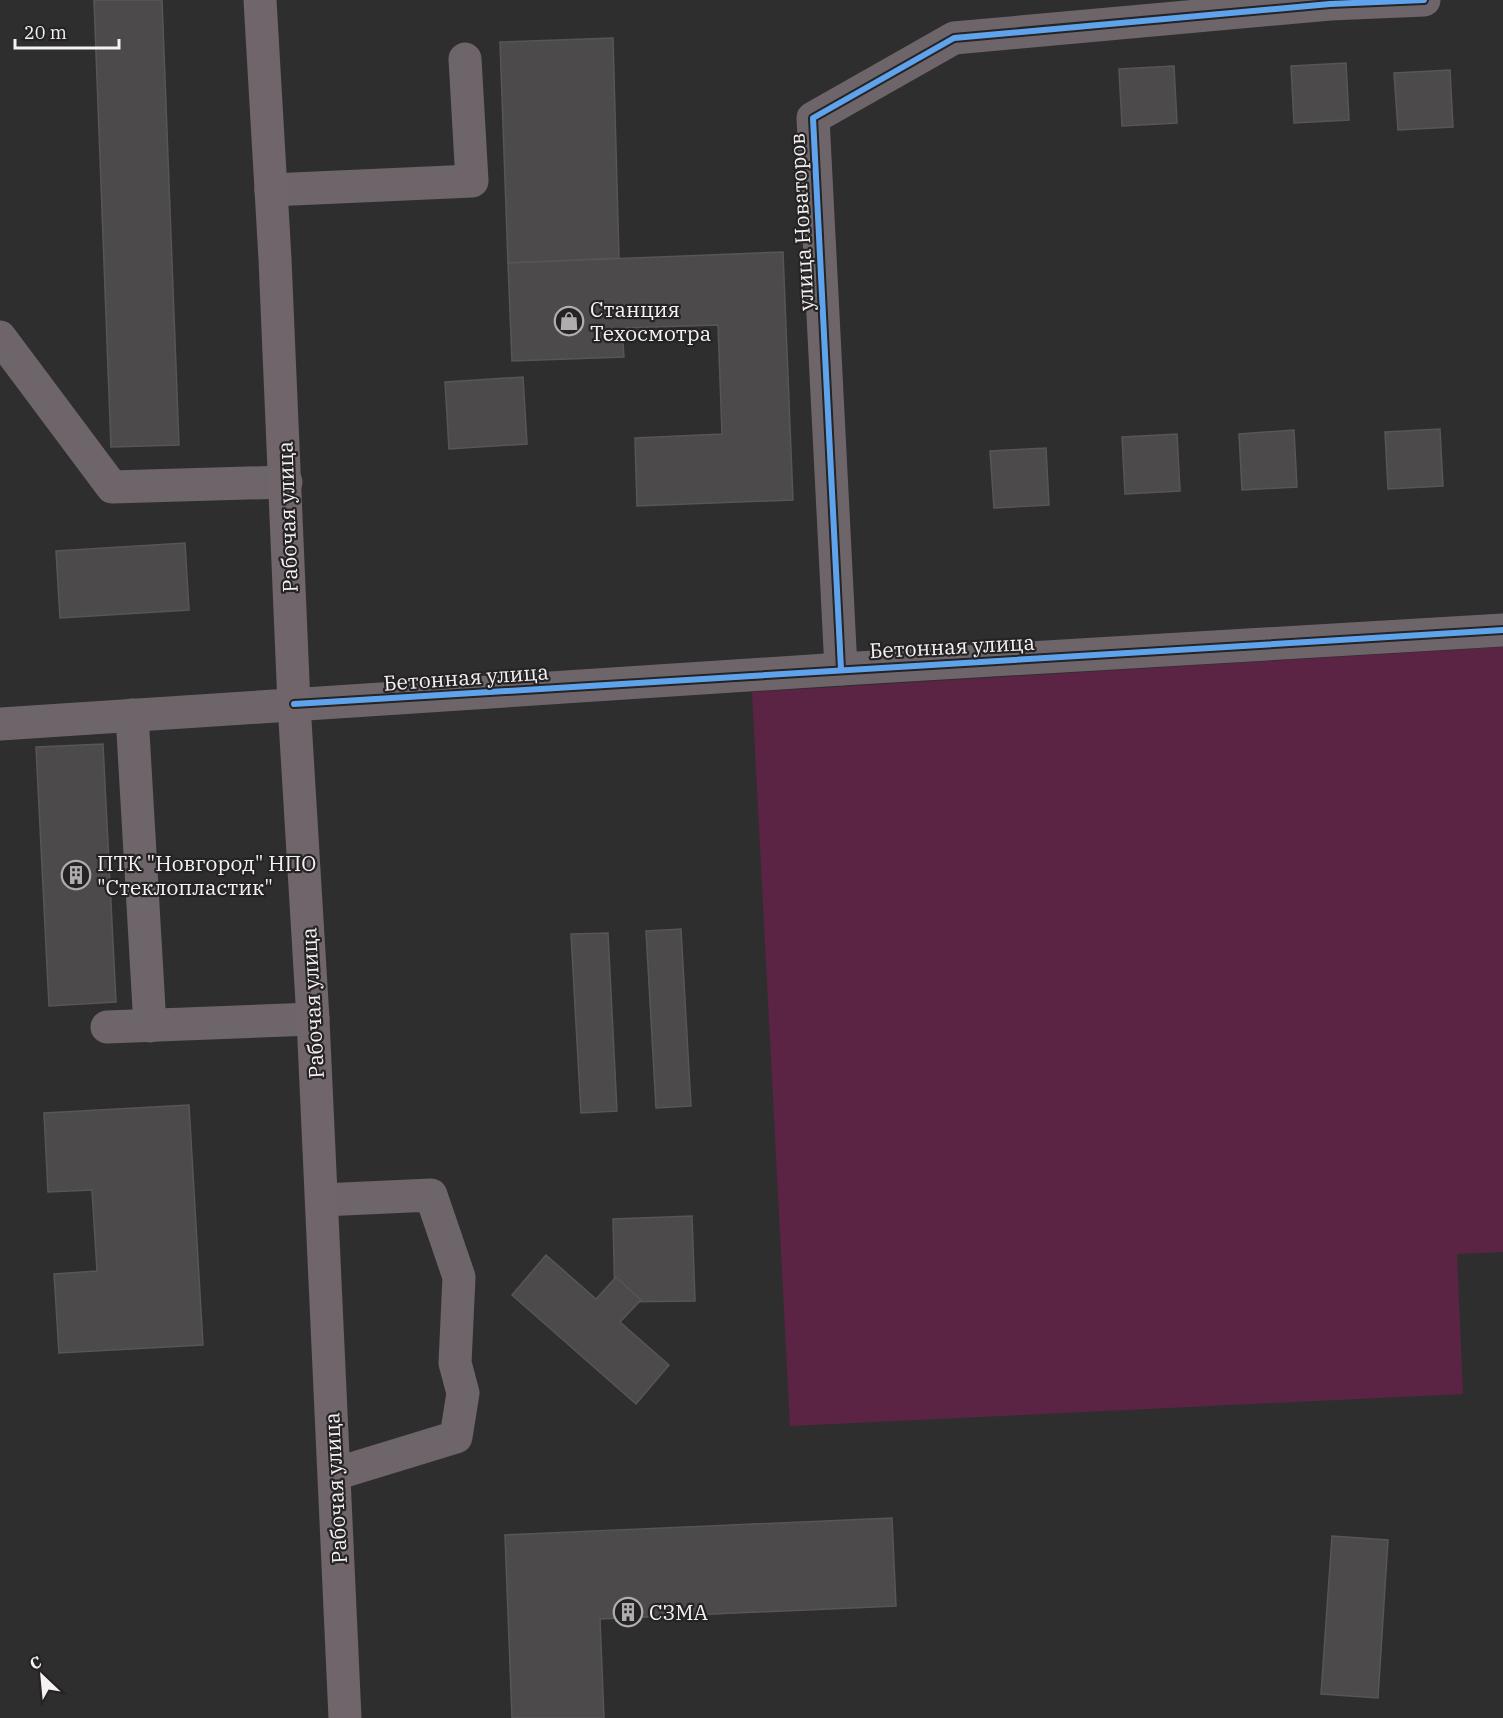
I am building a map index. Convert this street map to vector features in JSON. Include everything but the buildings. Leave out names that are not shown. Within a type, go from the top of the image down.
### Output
[{"type":"main road","name":"Рабочая улица","points":[[260,0],[286,482],[294,704],[313,1018],[345,1718]]},
{"type":"street","name":"улица Новаторов","points":[[841,669],[813,118],[954,38],[1329,2],[1424,0]]},
{"type":"street","points":[[271,190],[472,181],[465,59]]},
{"type":"street","points":[[0,337],[112,487],[286,482]]},
{"type":"street","name":"Бетонная улица","points":[[0,724],[841,669],[1503,630]]},
{"type":"street","points":[[132,715],[150,1026]]},
{"type":"street","points":[[107,1027],[313,1018]]},
{"type":"street","points":[[322,1200],[431,1195],[459,1278],[455,1363],[463,1393],[456,1437],[335,1474]]},
{"type":"shaded area","points":[[1503,647],[1503,1252],[1457,1254],[1463,1394],[790,1426],[752,692]]},
{"type":"cycle path","points":[[841,669],[813,118],[954,38],[1330,4],[1424,0]]},
{"type":"cycle path","points":[[294,704],[1503,630]]},
{"type":"place","name":"Станция Техосмотра","points":[[569,321]]},
{"type":"place","name":"ПТК \"Новгород\" НПО \"Стеклопластик\"","points":[[76,875]]},
{"type":"place","name":"СЗМА","points":[[628,1612]]}]
